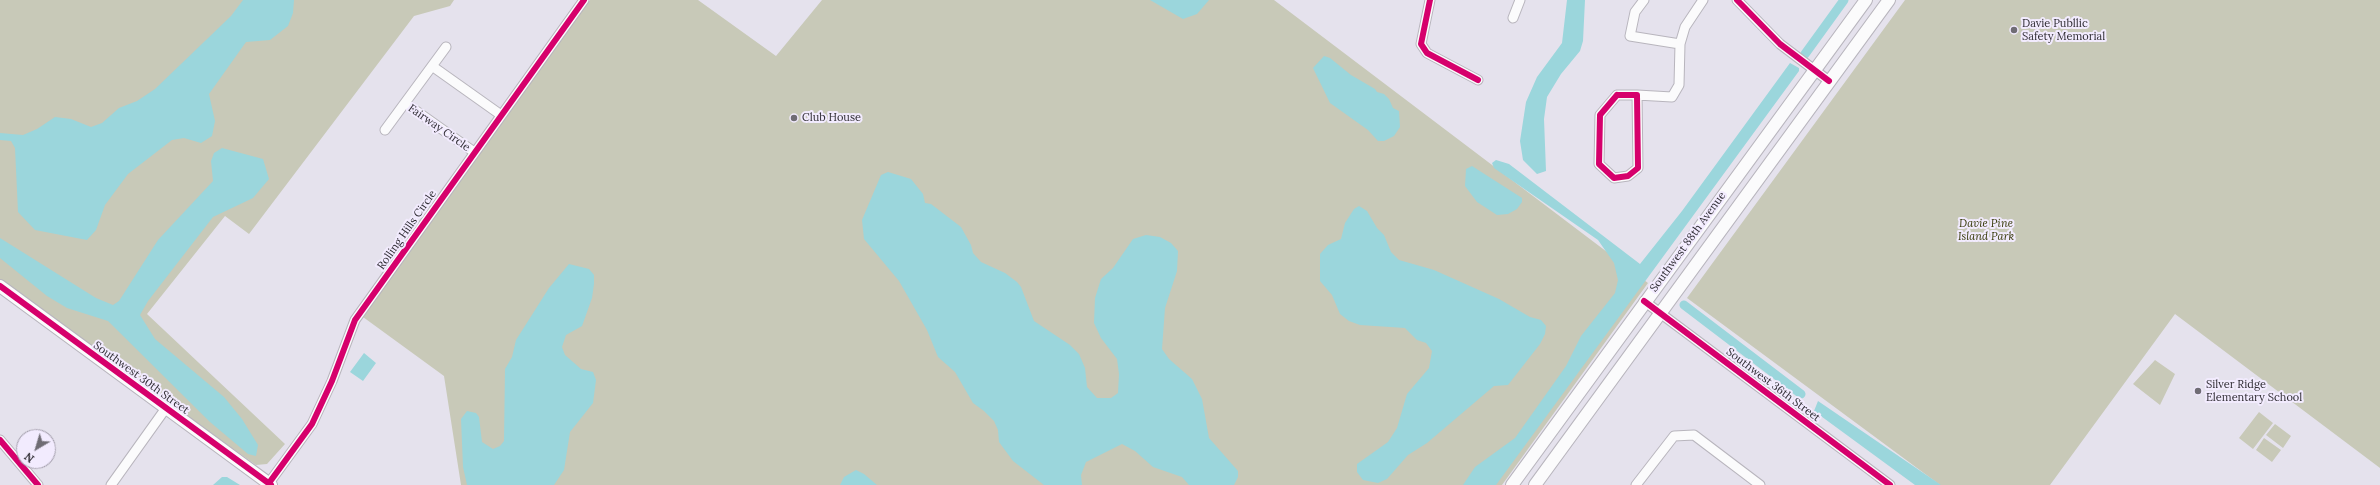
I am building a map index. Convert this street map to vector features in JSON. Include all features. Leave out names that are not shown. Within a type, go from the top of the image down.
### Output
[{"type":"main road","name":"Southwest 88th Avenue","points":[[1512,485],[1644,301],[1866,0]]},
{"type":"main road","name":"Southwest 88th Avenue","points":[[1535,485],[1659,312],[1889,0]]},
{"type":"main road","name":"Southwest 30th Street","points":[[0,286],[270,484]]},
{"type":"street","name":"Rolling Hills Circle","points":[[270,484],[312,424],[332,381],[355,320],[584,0]]},
{"type":"street","points":[[1430,0],[1421,44],[1426,53],[1478,80]]},
{"type":"street","points":[[1513,18],[1520,0]]},
{"type":"street","points":[[1644,0],[1635,12],[1630,36],[1680,44]]},
{"type":"street","points":[[1637,95],[1638,168],[1628,176],[1614,178],[1599,164],[1600,115],[1617,95],[1637,95],[1672,97],[1679,85],[1680,44],[1685,27],[1703,0]]},
{"type":"street","points":[[1737,0],[1780,44],[1829,81]]},
{"type":"street","name":"Fairway Circle","points":[[385,130],[446,47]]},
{"type":"street","points":[[432,66],[501,115]]},
{"type":"street","name":"Fairway Circle","points":[[405,103],[474,152]]},
{"type":"street","name":"Southwest 36th Street","points":[[1644,301],[1890,485]]},
{"type":"street","points":[[111,485],[166,408]]},
{"type":"street","points":[[1636,485],[1674,436],[1694,435],[1760,485]]},
{"type":"street","points":[[0,440],[38,485]]},
{"type":"green space","points":[[0,0],[454,0],[450,6],[414,16],[249,234],[225,216],[147,314],[285,444],[267,464],[256,465],[102,356],[0,280]]},
{"type":"green space","points":[[590,0],[698,0],[776,56],[822,0],[1274,0],[1648,283],[1502,485],[461,485],[444,376],[363,317]]},
{"type":"green space","name":"Davie Pine Island Park","points":[[1905,0],[2380,0],[2380,468],[2175,314],[2050,485],[1940,485],[1687,298]]},
{"type":"green space","points":[[2155,360],[2175,374],[2160,405],[2133,384]]},
{"type":"green space","points":[[2259,412],[2273,423],[2253,449],[2239,438]]},
{"type":"green space","points":[[2275,424],[2291,436],[2283,448],[2266,435]]},
{"type":"green space","points":[[2264,438],[2281,450],[2272,462],[2256,450]]},
{"type":"water","points":[[243,0],[294,0],[293,13],[288,26],[270,40],[246,42],[209,94],[215,121],[212,136],[201,143],[184,138],[172,140],[128,174],[105,205],[96,230],[87,240],[35,230],[18,212],[15,148],[11,141],[0,140],[0,133],[23,135],[37,129],[55,117],[71,119],[91,127],[102,123],[119,108],[137,101],[155,89],[231,16]]},
{"type":"water","points":[[1150,0],[1209,0],[1197,14],[1183,19]]},
{"type":"water","points":[[1567,0],[1585,0],[1583,41],[1580,51],[1561,74],[1547,97],[1544,119],[1546,171],[1537,174],[1523,160],[1520,141],[1526,102],[1537,77],[1562,43]]},
{"type":"water","points":[[1324,56],[1330,58],[1351,75],[1375,89],[1377,92],[1384,94],[1389,99],[1393,108],[1399,111],[1400,127],[1394,136],[1384,141],[1378,141],[1368,130],[1330,103],[1313,68]]},
{"type":"water","points":[[1790,63],[1799,68],[1799,71],[1496,485],[1463,485],[1475,467],[1515,438],[1566,366],[1581,336],[1615,293],[1618,280],[1614,263],[1598,240],[1494,168],[1492,163],[1496,160],[1509,164],[1640,264],[1682,211]]},
{"type":"water","points":[[222,148],[263,159],[269,179],[253,198],[213,217],[148,301],[140,315],[155,339],[224,397],[242,419],[258,445],[256,456],[248,454],[210,422],[108,321],[67,308],[47,296],[0,258],[0,238],[96,298],[113,305],[119,301],[158,240],[213,181],[211,161],[214,153]]},
{"type":"water","points":[[1472,166],[1522,198],[1522,202],[1517,209],[1508,214],[1497,215],[1477,202],[1465,186],[1466,169]]},
{"type":"water","points":[[888,172],[911,179],[923,194],[925,203],[931,204],[961,227],[971,245],[973,253],[981,262],[1005,273],[1017,282],[1021,287],[1034,321],[1070,345],[1079,354],[1085,368],[1087,387],[1097,398],[1111,398],[1118,393],[1119,374],[1117,359],[1101,338],[1094,323],[1095,298],[1101,279],[1113,268],[1133,239],[1146,235],[1160,237],[1171,243],[1178,251],[1177,271],[1165,308],[1162,349],[1169,359],[1192,379],[1202,399],[1209,438],[1238,471],[1238,477],[1234,485],[1189,485],[1182,477],[1153,467],[1135,451],[1122,444],[1086,462],[1081,475],[1082,485],[1044,485],[1013,461],[999,442],[998,430],[994,421],[973,403],[955,372],[938,357],[927,330],[899,281],[864,239],[862,220],[881,175]]},
{"type":"water","points":[[1359,206],[1367,211],[1377,228],[1384,235],[1391,252],[1399,260],[1434,270],[1499,299],[1530,317],[1541,320],[1546,326],[1545,334],[1540,344],[1508,385],[1494,386],[1427,443],[1408,455],[1387,479],[1378,483],[1363,480],[1357,472],[1357,464],[1388,442],[1397,428],[1407,394],[1429,368],[1432,351],[1426,343],[1417,340],[1405,328],[1360,325],[1349,321],[1340,314],[1332,295],[1320,281],[1320,254],[1328,245],[1341,239],[1345,223],[1354,209]]},
{"type":"water","points":[[569,264],[589,269],[594,275],[594,284],[592,298],[582,326],[566,335],[562,347],[565,355],[581,369],[593,372],[596,380],[593,403],[570,432],[564,470],[554,485],[467,485],[463,467],[461,419],[467,411],[476,413],[479,417],[482,442],[493,449],[500,446],[504,441],[505,369],[512,357],[516,340],[549,288]]},
{"type":"water","points":[[364,353],[376,363],[363,381],[350,372]]},
{"type":"water","points":[[1818,401],[1941,485],[1915,485],[1814,411]]},
{"type":"water","points":[[856,470],[864,474],[877,485],[840,485],[844,477]]},
{"type":"water","points":[[222,477],[227,477],[240,485],[213,485]]},
{"type":"waterway","points":[[1805,54],[1844,0]]},
{"type":"waterway","points":[[1684,305],[1801,394]]},
{"type":"cycle path","points":[[269,483],[312,424],[332,381],[355,320],[584,0]]},
{"type":"cycle path","points":[[1430,0],[1421,44],[1427,53],[1478,80]]},
{"type":"cycle path","points":[[1737,0],[1780,44],[1829,81]]},
{"type":"cycle path","points":[[1617,95],[1637,95],[1638,168],[1628,176],[1614,178],[1599,164],[1600,115],[1617,95]]},
{"type":"cycle path","points":[[0,286],[271,485]]},
{"type":"cycle path","points":[[1644,301],[1890,485]]},
{"type":"cycle path","points":[[0,440],[38,485]]},
{"type":"place","name":"Davie Publlic Safety Memorial","points":[[2014,30]]},
{"type":"place","name":"Club House","points":[[794,118]]},
{"type":"place","name":"Silver Ridge Elementary School","points":[[2198,391]]}]
